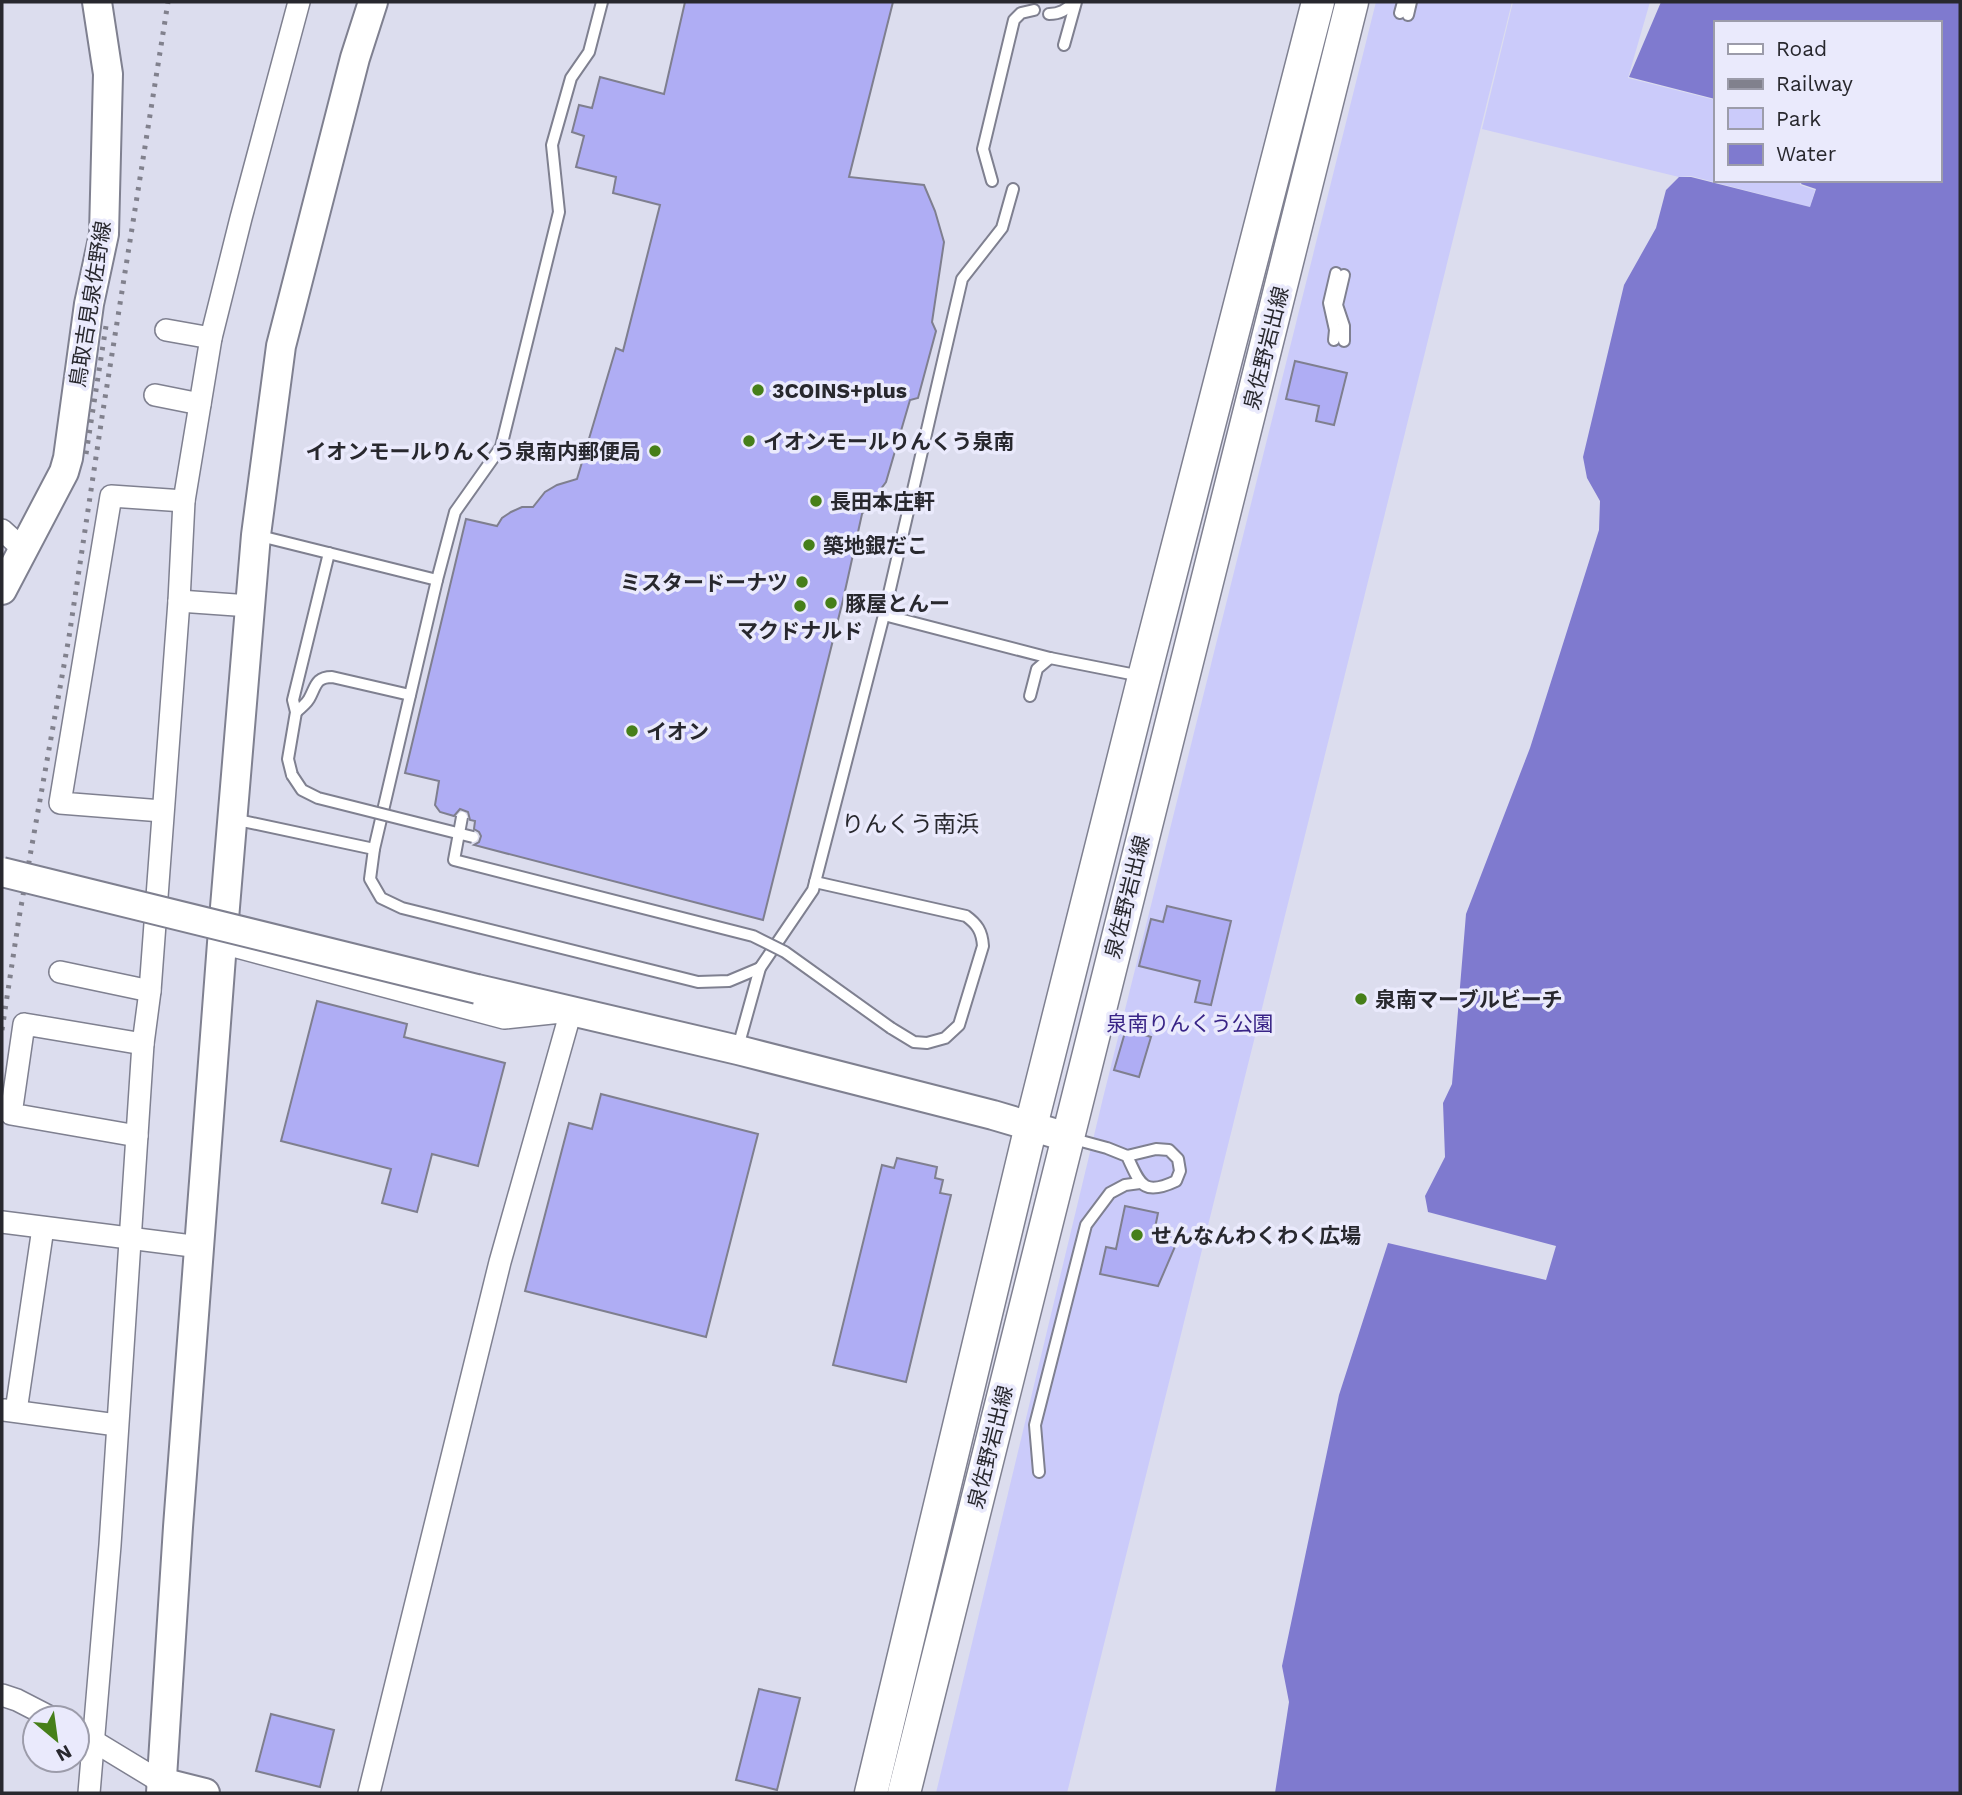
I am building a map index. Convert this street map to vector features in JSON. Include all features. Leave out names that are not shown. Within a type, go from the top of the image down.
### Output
[{"type":"main road","name":"泉佐野岩出線","points":[[871,1793],[1031,1126],[1318,2]]},
{"type":"main road","name":"泉佐野岩出線","points":[[904,1793],[1352,2]]},
{"type":"street","name":"鳥取吉見泉佐野線","points":[[2,590],[64,472],[68,458],[89,304],[104,234],[108,74],[97,2]]},
{"type":"street","points":[[89,1704],[110,1545],[143,1044],[150,991],[184,501],[211,338],[299,2]]},
{"type":"street","points":[[161,1788],[222,943],[256,535],[281,346],[355,58],[373,2]]},
{"type":"street","points":[[166,330],[211,338]]},
{"type":"street","points":[[155,395],[200,404]]},
{"type":"street","points":[[162,811],[61,803],[111,496],[184,501]]},
{"type":"street","points":[[2,530],[23,549]]},
{"type":"street","points":[[179,601],[250,606]]},
{"type":"street","points":[[2,872],[738,1050],[1066,1137]]},
{"type":"street","points":[[222,943],[504,1018],[570,1011]]},
{"type":"street","points":[[60,972],[150,991]]},
{"type":"street","points":[[369,1793],[500,1262],[570,1011]]},
{"type":"street","points":[[137,1136],[11,1114],[24,1024],[143,1044]]},
{"type":"street","points":[[2,1222],[200,1247]]},
{"type":"street","points":[[43,1228],[9,1410],[117,1424]]},
{"type":"street","points":[[2,1695],[25,1704]]},
{"type":"street","points":[[91,1740],[161,1788],[205,1793]]},
{"type":"street","points":[[88,1774],[89,1793]]},
{"type":"lane","points":[[602,2],[589,51],[570,78],[552,145],[559,212],[502,443],[455,512],[374,849],[370,879],[380,898],[402,908],[698,982],[729,981],[760,968]]},
{"type":"lane","points":[[1048,14],[1057,14],[1075,2]]},
{"type":"lane","points":[[1064,45],[1075,2]]},
{"type":"lane","points":[[1404,10],[1411,2]]},
{"type":"lane","points":[[992,181],[983,149],[1014,20],[1021,13],[1034,10]]},
{"type":"lane","points":[[738,1050],[760,968],[813,890],[816,881],[884,615],[962,279],[1002,228],[1013,189]]},
{"type":"lane","points":[[1339,340],[1344,326],[1337,305],[1340,274]]},
{"type":"lane","points":[[256,535],[437,580]]},
{"type":"lane","points":[[329,553],[293,700],[296,712],[288,759],[292,775],[302,790],[318,798],[473,837]]},
{"type":"lane","points":[[884,615],[1050,658],[1144,677]]},
{"type":"lane","points":[[1030,696],[1037,668],[1050,658]]},
{"type":"lane","points":[[296,712],[308,702],[317,681],[324,677],[410,695]]},
{"type":"lane","points":[[462,817],[454,860],[753,936],[785,952],[914,1042],[928,1043],[945,1038],[959,1025],[984,946],[983,934],[975,922],[965,916],[816,881]]},
{"type":"lane","points":[[232,819],[374,849]]},
{"type":"lane","points":[[1066,1137],[1127,1156],[1156,1149],[1169,1150],[1178,1158],[1180,1171],[1176,1181],[1158,1188],[1145,1186],[1140,1183],[1127,1156]]},
{"type":"lane","points":[[1039,1472],[1035,1425],[1086,1225],[1110,1193],[1125,1185],[1140,1183]]},
{"type":"green space","name":"泉南りんくう公園","points":[[1376,2],[1512,2],[1067,1793],[936,1793],[1103,1098]]},
{"type":"green space","points":[[1513,2],[1650,2],[1628,78],[1714,100],[1714,182],[1691,176],[1679,177],[1482,129]]},
{"type":"green space","points":[[1714,182],[1801,182],[1800,185],[1815,190],[1810,207]]},
{"type":"water","points":[[1661,2],[1960,2],[1960,1793],[1275,1793],[1289,1702],[1282,1666],[1339,1395],[1388,1243],[1546,1280],[1556,1246],[1428,1212],[1425,1196],[1445,1157],[1443,1103],[1452,1084],[1466,914],[1530,748],[1599,530],[1600,501],[1587,478],[1583,457],[1624,285],[1656,228],[1666,190],[1679,177],[1691,177],[1810,207],[1816,189],[1801,184],[1802,182],[1941,182],[1941,21],[1714,21],[1714,99],[1629,77]]},
{"type":"building","name":"イオンモールりんくう泉南","points":[[685,2],[893,2],[849,177],[924,185],[944,242],[932,322],[936,331],[918,398],[910,400],[886,482],[862,514],[763,920],[474,845],[479,842],[481,836],[474,829],[475,821],[470,820],[468,812],[460,809],[454,816],[440,812],[435,805],[439,781],[405,773],[466,519],[497,526],[502,518],[511,512],[522,507],[533,507],[545,492],[577,479],[616,348],[623,351],[660,205],[613,193],[616,177],[576,167],[584,136],[572,132],[579,105],[592,108],[600,77],[664,94]]},
{"type":"building","points":[[1295,361],[1347,373],[1334,425],[1316,421],[1319,406],[1286,399]]},
{"type":"building","points":[[1167,906],[1231,921],[1211,1005],[1195,1002],[1200,981],[1139,966],[1151,919],[1163,922]]},
{"type":"building","points":[[317,1001],[407,1024],[404,1037],[505,1063],[478,1166],[432,1154],[417,1212],[382,1203],[391,1169],[281,1141]]},
{"type":"building","points":[[1126,1029],[1151,1037],[1139,1077],[1114,1070]]},
{"type":"building","points":[[601,1094],[758,1134],[706,1337],[525,1291],[569,1123],[592,1129]]},
{"type":"building","points":[[897,1158],[937,1167],[935,1178],[943,1180],[940,1193],[951,1195],[906,1382],[833,1365],[882,1165],[894,1168]]},
{"type":"building","points":[[1125,1206],[1158,1213],[1155,1228],[1180,1235],[1158,1286],[1100,1274],[1106,1247],[1116,1249]]},
{"type":"building","points":[[759,1689],[800,1698],[777,1790],[736,1780]]},
{"type":"building","points":[[271,1714],[334,1730],[320,1787],[256,1771]]},
{"type":"railway","points":[[2,1030],[69,637],[168,2]]},
{"type":"railway","points":[[86,454],[106,326]]},
{"type":"place","name":"3COINS+plus","points":[[758,390]]},
{"type":"place","name":"イオンモールりんくう泉南","points":[[749,441]]},
{"type":"place","name":"イオンモールりんくう泉南内郵便局","points":[[655,451]]},
{"type":"place","name":"長田本庄軒","points":[[816,501]]},
{"type":"place","name":"築地銀だこ","points":[[809,545]]},
{"type":"place","name":"ミスタードーナツ","points":[[802,582]]},
{"type":"place","name":"豚屋とんー","points":[[831,603]]},
{"type":"place","name":"マクドナルド","points":[[800,606]]},
{"type":"place","name":"イオン","points":[[632,731]]},
{"type":"place","name":"泉南マーブルビーチ","points":[[1361,999]]},
{"type":"place","name":"せんなんわくわく広場","points":[[1137,1235]]},
{"type":"district","name":"りんくう南浜","points":[[910,824]]}]
